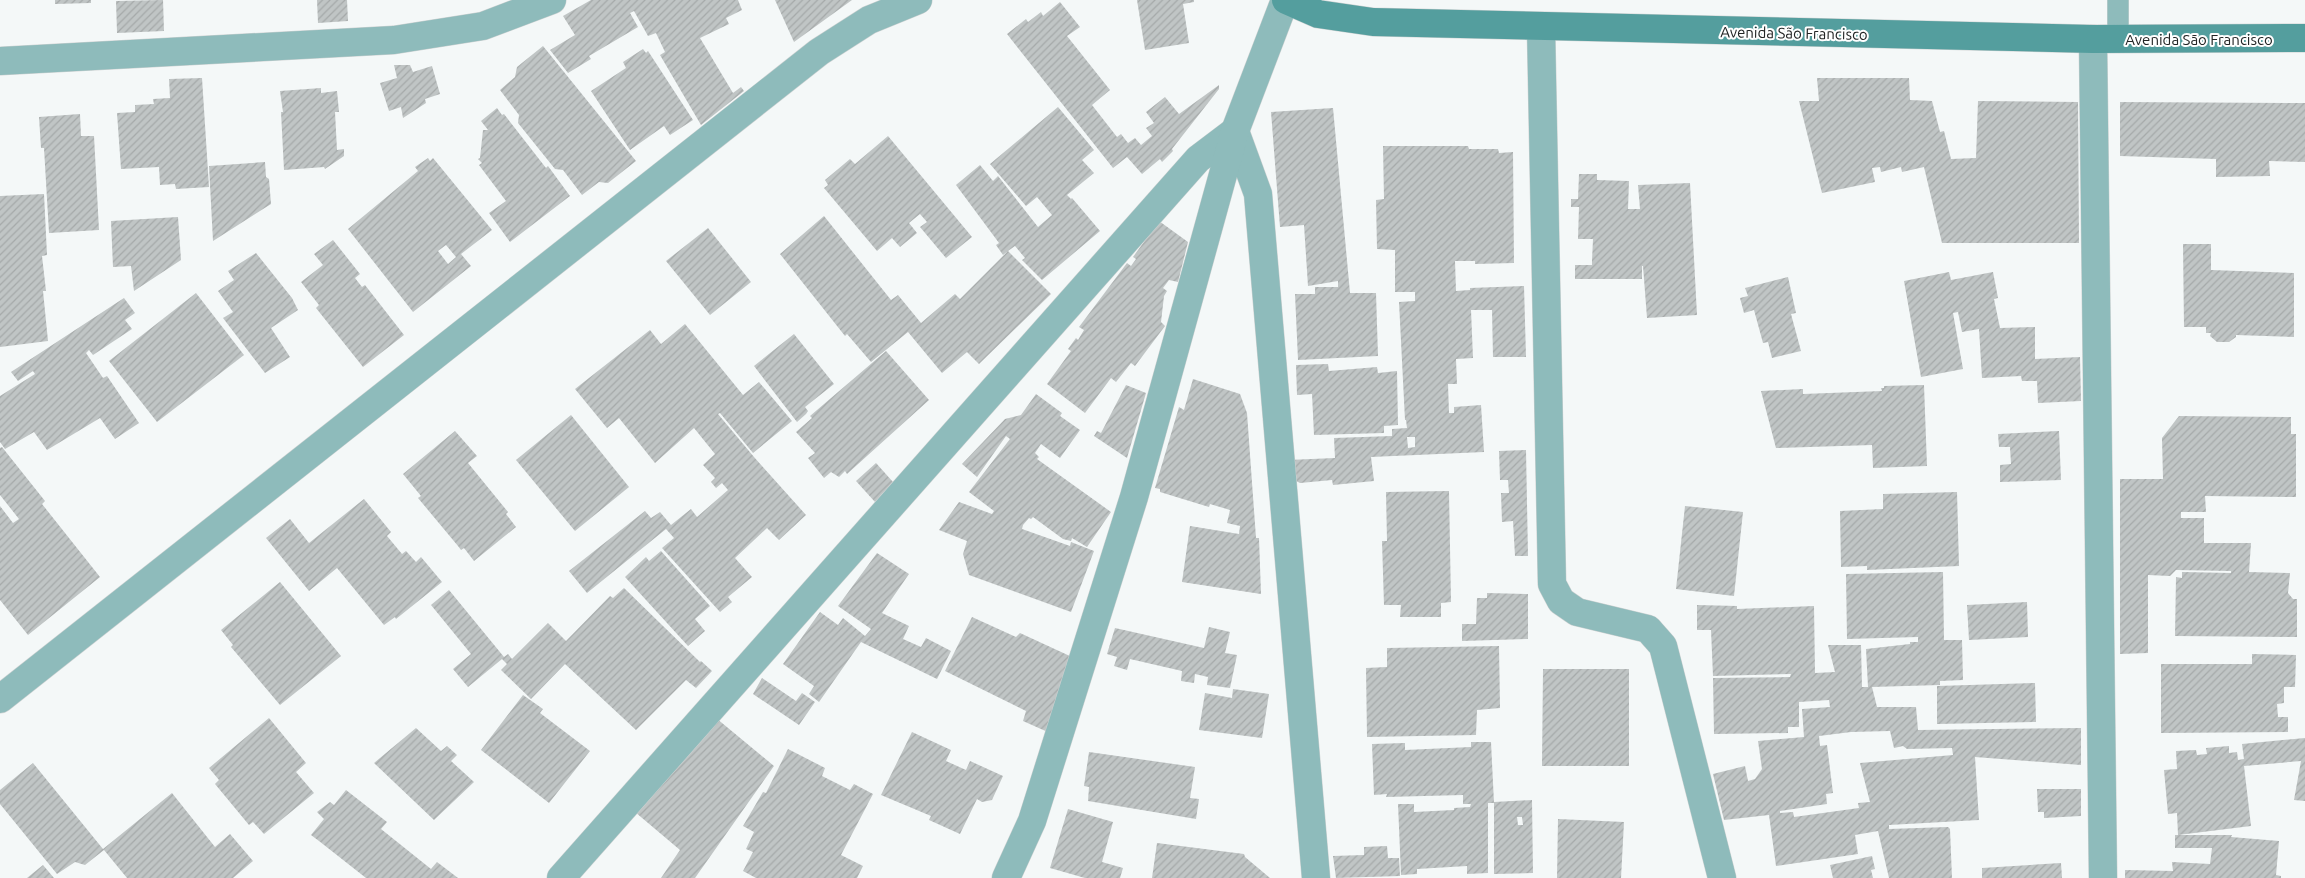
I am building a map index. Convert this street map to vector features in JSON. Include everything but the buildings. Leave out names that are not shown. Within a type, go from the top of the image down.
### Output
[{"type":"street","points":[[0,61],[394,40],[483,26],[552,0]]},
{"type":"street","points":[[0,699],[819,52],[868,20],[918,0]]},
{"type":"street","points":[[1006,878],[1032,821],[1134,497],[1235,131],[1286,0]]},
{"type":"street","name":"Avenida São Francisco","points":[[1286,0],[1318,14],[1373,22],[2106,40],[2305,38]]},
{"type":"street","points":[[1542,27],[1552,584],[1561,601],[1577,612],[1648,629],[1662,646],[1722,878]]},
{"type":"street","points":[[2103,878],[2106,40]]},
{"type":"street","points":[[561,878],[1198,158],[1235,131]]},
{"type":"street","points":[[1235,131],[1258,194],[1316,878]]},
{"type":"lane","points":[[2106,40],[2118,0]]}]
